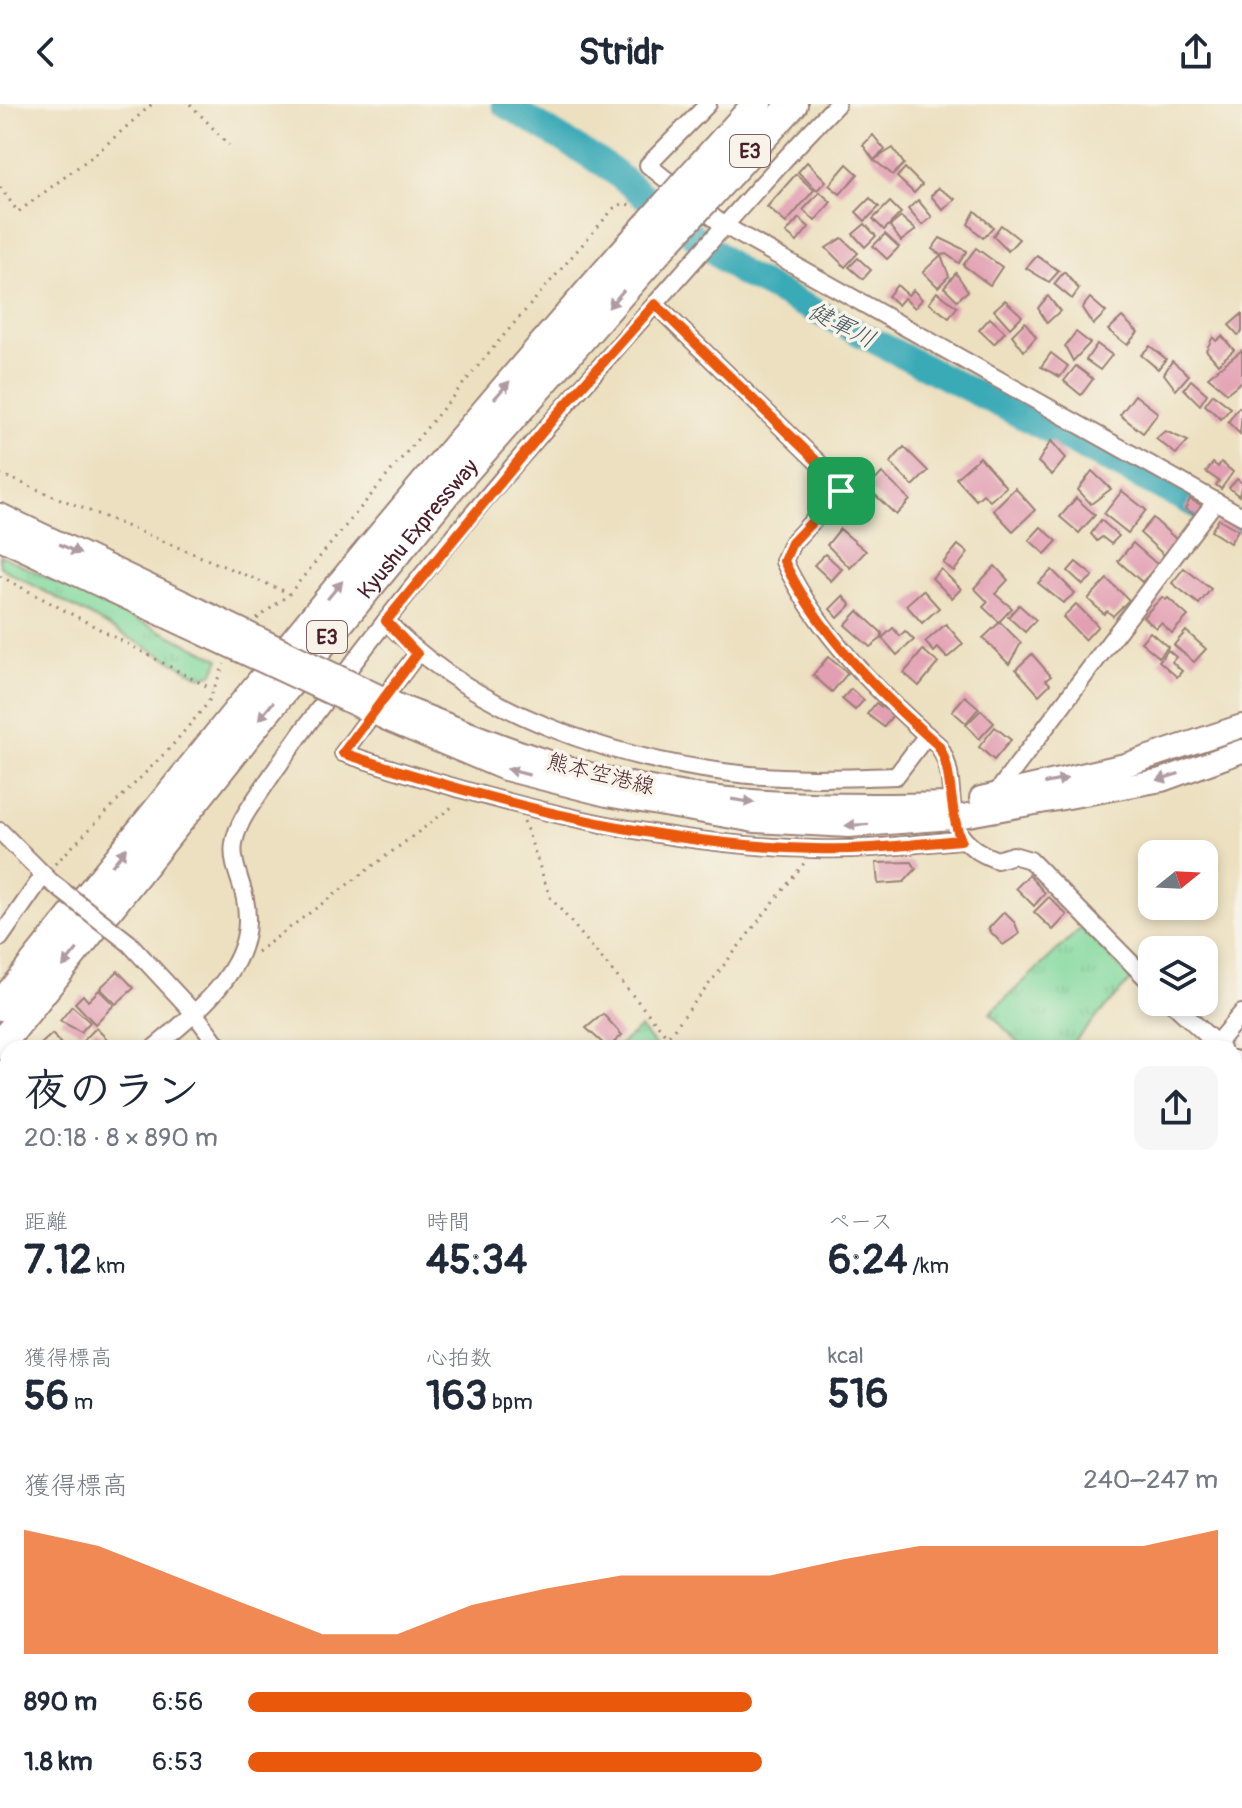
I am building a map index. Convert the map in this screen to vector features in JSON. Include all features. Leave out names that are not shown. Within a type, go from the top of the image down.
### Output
[{"type":"highway","name":"Kyushu Expressway","points":[[697,190],[757,104]]},
{"type":"highway","name":"Kyushu Expressway","points":[[0,1006],[407,501],[651,225],[697,190],[793,104]]},
{"type":"highway","name":"Kyushu Expressway","points":[[4,1040],[261,718],[436,506],[651,225]]},
{"type":"main road","name":"熊本空港線","points":[[0,515],[193,618]]},
{"type":"main road","name":"熊本空港線","points":[[0,538],[193,618],[505,769],[607,795],[755,821],[849,826],[1162,780],[1242,751]]},
{"type":"main road","name":"熊本空港線","points":[[990,804],[1125,765],[1242,726]]},
{"type":"street","points":[[708,104],[648,165],[723,225],[1242,516]]},
{"type":"street","points":[[164,1040],[195,1014],[241,954],[247,918],[233,865],[238,824],[295,740],[386,621],[553,419],[723,225],[837,104]]},
{"type":"street","points":[[655,304],[833,477],[841,491],[792,543],[784,561],[800,597],[830,637],[945,756],[951,811],[961,840]]},
{"type":"street","points":[[990,804],[1215,502]]},
{"type":"street","points":[[386,621],[417,654],[483,695],[559,732],[730,773],[816,779],[896,776],[927,735]]},
{"type":"street","points":[[417,654],[343,753],[469,794],[605,826],[815,849],[961,840],[997,860],[1013,855],[1030,860],[1138,970]]},
{"type":"street","points":[[0,831],[47,879],[129,943],[195,1014],[214,1040]]},
{"type":"street","points":[[0,938],[47,879]]},
{"type":"street","points":[[1223,1040],[1242,1013]]},
{"type":"street","points":[[1186,1016],[1212,1040]]},
{"type":"path","points":[[0,187],[18,212],[98,152],[152,104]]},
{"type":"path","points":[[190,104],[229,145]]},
{"type":"path","points":[[254,624],[264,611],[289,594],[498,342],[614,208],[624,203],[651,225]]},
{"type":"path","points":[[0,474],[289,594]]},
{"type":"path","points":[[0,576],[212,689]]},
{"type":"path","points":[[47,879],[208,703],[225,661]]},
{"type":"path","points":[[241,954],[260,952],[469,794]]},
{"type":"path","points":[[519,806],[550,897],[671,1040]]},
{"type":"path","points":[[668,1036],[815,849]]},
{"type":"green space","points":[[0,555],[220,659],[212,674],[201,677],[0,567]]},
{"type":"green space","points":[[1081,928],[1132,979],[1075,1040],[1015,1040],[990,1013]]},
{"type":"green space","points":[[640,1028],[650,1040],[625,1040]]},
{"type":"building","points":[[873,135],[885,150],[874,160],[863,145]]},
{"type":"building","points":[[893,148],[904,164],[893,175],[874,160]]},
{"type":"building","points":[[807,162],[826,181],[817,190],[798,172]]},
{"type":"building","points":[[847,164],[858,174],[840,194],[829,185]]},
{"type":"building","points":[[905,168],[922,185],[914,193],[897,177]]},
{"type":"building","points":[[796,174],[814,190],[786,223],[767,207]]},
{"type":"building","points":[[938,188],[955,199],[943,210],[931,196]]},
{"type":"building","points":[[820,192],[831,202],[815,221],[803,210]]},
{"type":"building","points":[[870,198],[879,207],[865,221],[856,212]]},
{"type":"building","points":[[918,200],[932,217],[922,225],[908,209]]},
{"type":"building","points":[[890,202],[901,213],[884,230],[873,219]]},
{"type":"building","points":[[975,211],[993,227],[983,238],[968,224]]},
{"type":"building","points":[[901,217],[916,230],[901,241],[890,226]]},
{"type":"building","points":[[799,218],[809,227],[797,242],[786,233]]},
{"type":"building","points":[[865,224],[876,236],[865,247],[853,234]]},
{"type":"building","points":[[1001,225],[1019,239],[1008,251],[993,236]]},
{"type":"building","points":[[885,234],[899,247],[887,259],[873,246]]},
{"type":"building","points":[[842,238],[858,253],[845,267],[826,248]]},
{"type":"building","points":[[940,238],[967,251],[959,263],[932,249]]},
{"type":"building","points":[[976,248],[1002,267],[990,285],[963,265]]},
{"type":"building","points":[[941,255],[949,276],[938,287],[923,272]]},
{"type":"building","points":[[1037,256],[1059,271],[1049,282],[1026,268]]},
{"type":"building","points":[[858,258],[871,270],[863,279],[849,267]]},
{"type":"building","points":[[1064,272],[1079,289],[1072,299],[1054,284]]},
{"type":"building","points":[[956,273],[968,291],[957,300],[944,287]]},
{"type":"building","points":[[897,285],[908,295],[913,290],[922,299],[915,308],[904,298],[898,305],[888,296]]},
{"type":"building","points":[[937,292],[957,307],[949,318],[929,303]]},
{"type":"building","points":[[1048,296],[1060,311],[1047,323],[1038,308]]},
{"type":"building","points":[[1090,298],[1106,312],[1093,325],[1082,308]]},
{"type":"building","points":[[1005,300],[1022,316],[1010,328],[994,310]]},
{"type":"building","points":[[1242,314],[1242,332],[1238,335],[1229,325]]},
{"type":"building","points":[[1122,317],[1138,332],[1127,345],[1108,330]]},
{"type":"building","points":[[990,318],[1005,332],[994,344],[979,330]]},
{"type":"building","points":[[1025,322],[1036,337],[1024,351],[1012,335]]},
{"type":"building","points":[[1076,332],[1090,343],[1073,361],[1065,346]]},
{"type":"building","points":[[1222,336],[1234,350],[1218,364],[1206,350],[1213,337],[1216,341]]},
{"type":"building","points":[[1097,344],[1112,355],[1100,370],[1086,360]]},
{"type":"building","points":[[1150,346],[1166,359],[1158,369],[1141,355]]},
{"type":"building","points":[[1242,350],[1242,381],[1227,393],[1208,377]]},
{"type":"building","points":[[1051,353],[1068,366],[1060,377],[1041,367]]},
{"type":"building","points":[[1172,361],[1189,375],[1176,390],[1164,374]]},
{"type":"building","points":[[1076,366],[1093,379],[1081,395],[1064,381]]},
{"type":"building","points":[[1191,380],[1207,394],[1200,405],[1184,389]]},
{"type":"building","points":[[1213,394],[1231,408],[1221,419],[1205,405]]},
{"type":"building","points":[[1135,395],[1158,413],[1143,433],[1120,415]]},
{"type":"building","points":[[1239,407],[1242,410],[1240,434],[1228,422]]},
{"type":"building","points":[[1165,431],[1188,441],[1176,454],[1156,439]]},
{"type":"building","points":[[1051,441],[1066,458],[1052,475],[1038,462]]},
{"type":"building","points":[[904,447],[928,471],[913,486],[890,463]]},
{"type":"building","points":[[980,457],[1006,487],[990,501],[983,494],[976,500],[956,478]]},
{"type":"building","points":[[1221,462],[1233,472],[1221,489],[1216,485],[1219,481],[1206,472],[1213,463],[1218,467]]},
{"type":"building","points":[[1092,471],[1111,489],[1091,504],[1078,490]]},
{"type":"building","points":[[882,473],[910,500],[896,515],[868,488]]},
{"type":"building","points":[[1237,479],[1242,483],[1239,496],[1229,488]]},
{"type":"building","points":[[1015,488],[1035,510],[1013,531],[993,510]]},
{"type":"building","points":[[1122,491],[1146,510],[1128,533],[1104,514]]},
{"type":"building","points":[[1076,498],[1095,515],[1079,533],[1060,517]]},
{"type":"building","points":[[1190,499],[1207,508],[1201,518],[1185,509]]},
{"type":"building","points":[[1153,518],[1177,540],[1164,555],[1140,533]]},
{"type":"building","points":[[1219,519],[1238,530],[1230,543],[1211,531]]},
{"type":"building","points":[[1101,520],[1119,536],[1111,544],[1102,537],[1097,541],[1091,534]]},
{"type":"building","points":[[1041,527],[1057,541],[1045,554],[1029,540]]},
{"type":"building","points":[[840,529],[866,551],[850,568],[827,545]]},
{"type":"building","points":[[1133,543],[1158,565],[1142,582],[1118,561]]},
{"type":"building","points":[[958,545],[968,553],[954,571],[943,563]]},
{"type":"building","points":[[825,554],[842,569],[831,581],[814,565]]},
{"type":"building","points":[[1076,562],[1093,576],[1083,585],[1068,571]]},
{"type":"building","points":[[995,566],[1008,580],[995,594],[1012,608],[999,622],[983,607],[988,602],[974,588]]},
{"type":"building","points":[[1184,568],[1211,589],[1199,604],[1172,583]]},
{"type":"building","points":[[941,569],[961,589],[952,598],[932,578]]},
{"type":"building","points":[[1052,570],[1075,593],[1063,603],[1038,583]]},
{"type":"building","points":[[1107,579],[1129,600],[1113,616],[1107,611],[1104,614],[1088,599]]},
{"type":"building","points":[[923,590],[939,608],[922,623],[906,605]]},
{"type":"building","points":[[843,596],[851,605],[838,618],[830,609]]},
{"type":"building","points":[[1162,597],[1168,598],[1188,616],[1172,633],[1161,623],[1156,628],[1143,617]]},
{"type":"building","points":[[1076,604],[1098,626],[1085,640],[1063,617]]},
{"type":"building","points":[[1019,605],[1036,620],[1025,632],[1008,617]]},
{"type":"building","points":[[858,611],[882,633],[882,638],[870,647],[845,625]]},
{"type":"building","points":[[1000,622],[1021,643],[1009,664],[983,638]]},
{"type":"building","points":[[946,624],[963,644],[947,658],[938,648],[934,652],[925,642]]},
{"type":"building","points":[[893,628],[900,636],[905,631],[914,640],[897,655],[882,638]]},
{"type":"building","points":[[1186,631],[1206,649],[1194,662],[1174,645]]},
{"type":"building","points":[[1150,632],[1168,647],[1159,657],[1141,642]]},
{"type":"building","points":[[923,650],[938,663],[919,686],[904,673]]},
{"type":"building","points":[[1168,650],[1176,657],[1172,662],[1182,671],[1177,677],[1159,661]]},
{"type":"building","points":[[1032,654],[1051,676],[1046,680],[1050,684],[1039,695],[1016,669]]},
{"type":"building","points":[[828,657],[848,673],[832,692],[813,675]]},
{"type":"building","points":[[851,689],[864,700],[855,710],[842,699]]},
{"type":"building","points":[[965,696],[979,708],[966,723],[952,711]]},
{"type":"building","points":[[876,703],[893,715],[884,727],[867,714]]},
{"type":"building","points":[[981,710],[994,723],[979,739],[966,725]]},
{"type":"building","points":[[995,727],[1011,740],[994,760],[979,747]]},
{"type":"building","points":[[912,862],[916,869],[904,882],[878,884],[876,863]]},
{"type":"building","points":[[1029,875],[1045,893],[1034,906],[1016,888]]},
{"type":"building","points":[[1049,897],[1067,915],[1053,930],[1034,912]]},
{"type":"building","points":[[1004,912],[1015,923],[1019,934],[1003,945],[988,929]]},
{"type":"building","points":[[118,971],[134,988],[116,1004],[100,988]]},
{"type":"building","points":[[99,990],[114,1005],[95,1024],[75,1003],[83,995],[88,1001]]},
{"type":"building","points":[[72,1006],[90,1022],[81,1032],[60,1021]]},
{"type":"building","points":[[603,1014],[622,1035],[617,1040],[599,1040],[586,1028]]},
{"type":"building","points":[[96,1028],[108,1040],[84,1040]]},
{"type":"waterway","name":"健軍川","points":[[504,104],[605,165],[741,273],[1203,509]]},
{"type":"waterway","points":[[1215,516],[1242,531]]},
{"type":"route","points":[[655,304],[833,477],[841,491],[792,543],[784,561],[800,597],[830,637],[938,745],[945,756],[952,818],[961,840],[815,849],[697,839],[605,826],[469,794],[343,753],[417,654],[386,621],[553,419],[655,304]]}]
